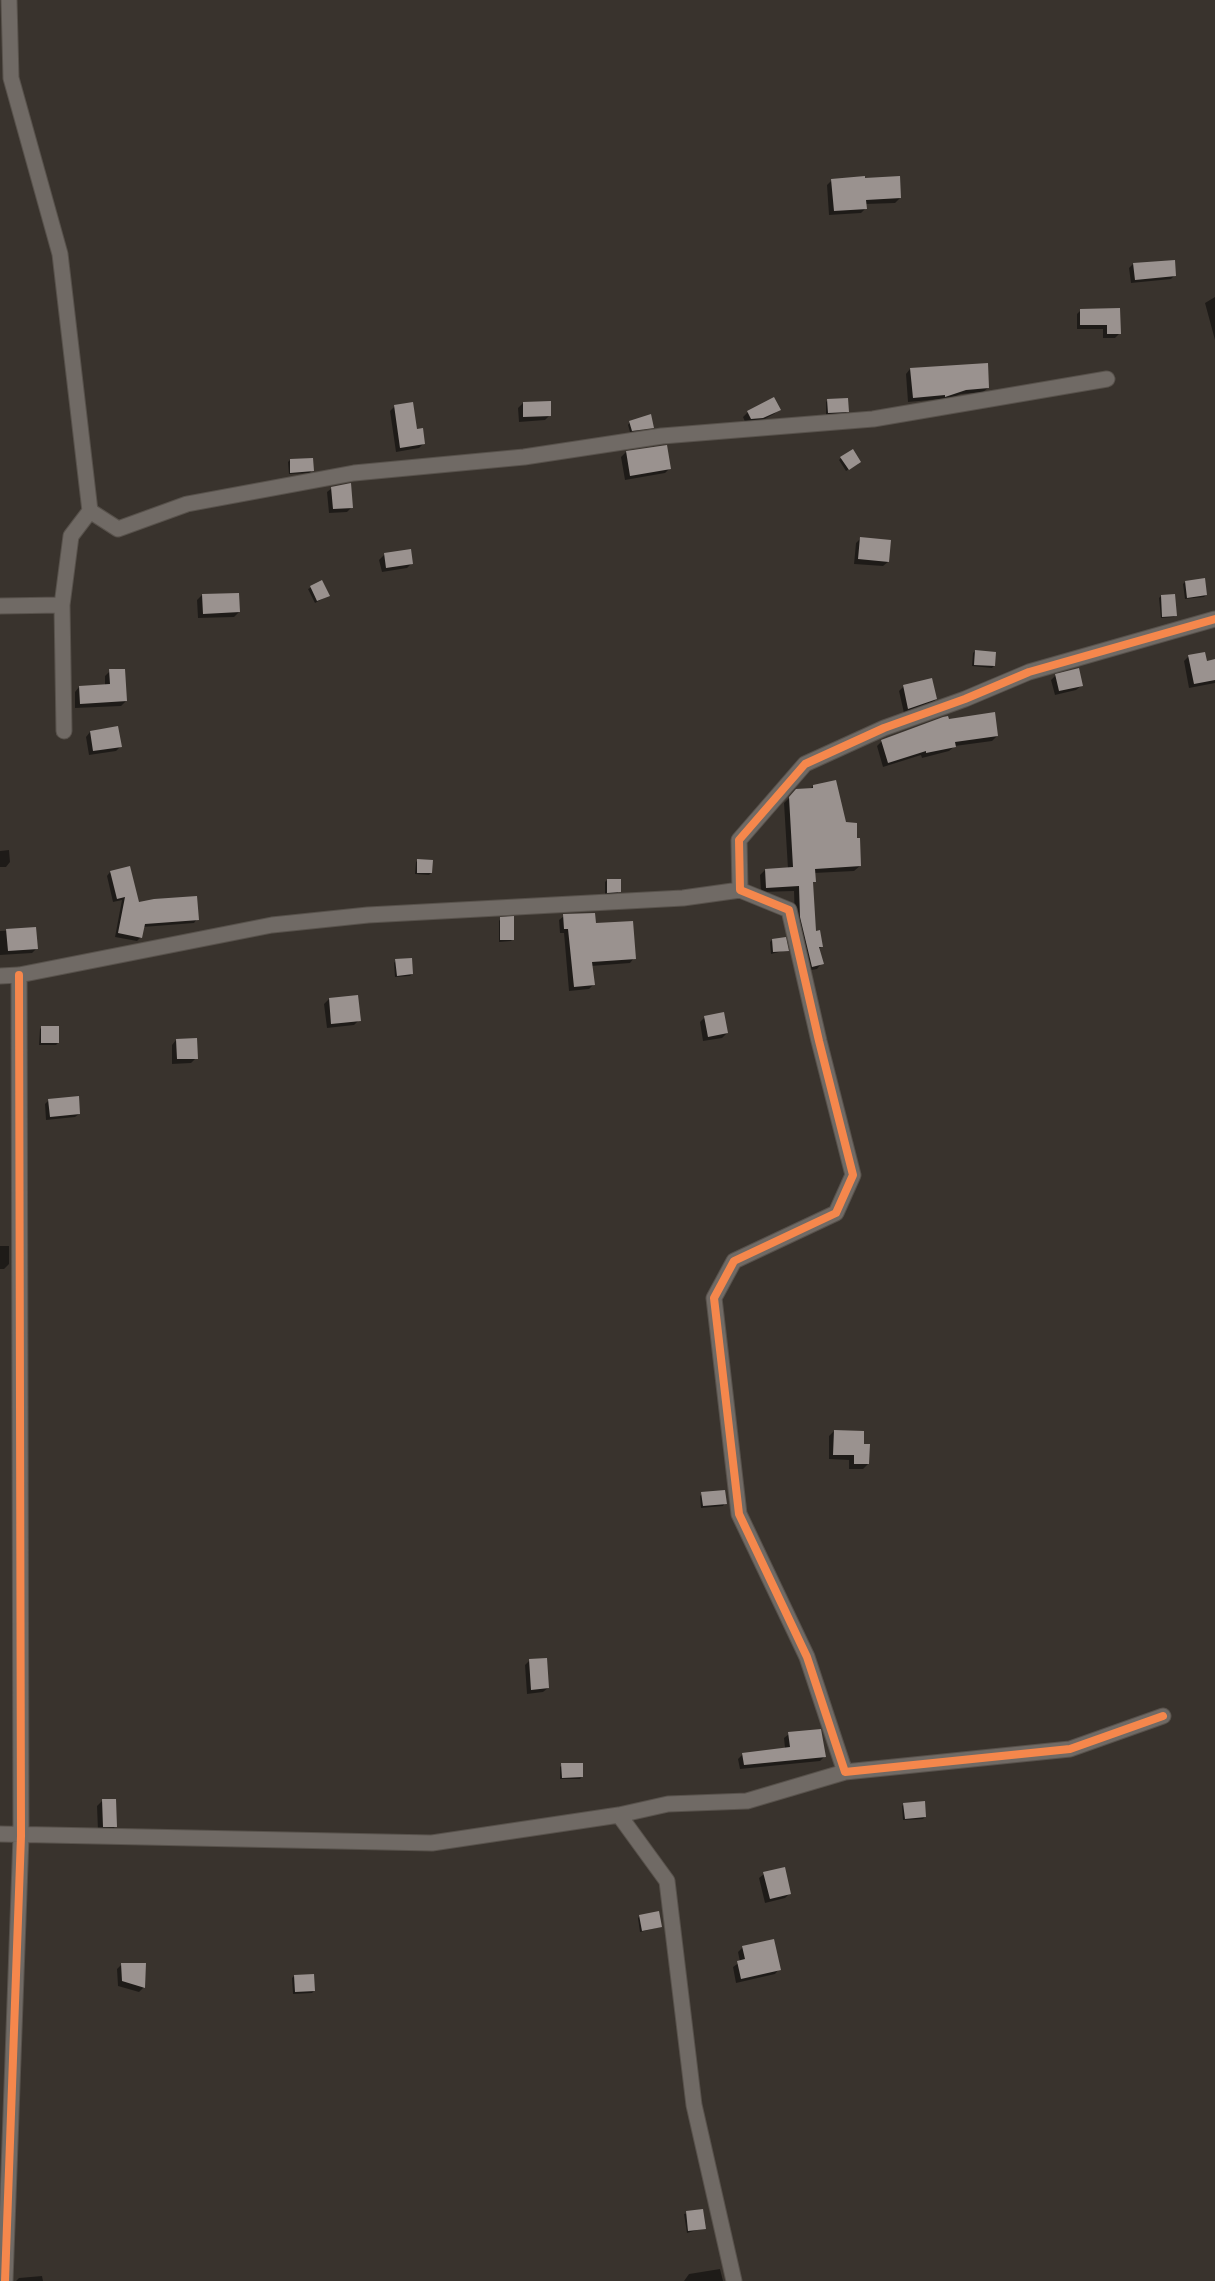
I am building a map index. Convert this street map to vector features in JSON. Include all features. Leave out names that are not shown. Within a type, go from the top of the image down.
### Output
[{"type":"street","points":[[9,0],[12,78],[60,254],[90,511],[71,536],[62,605],[64,731]]},
{"type":"street","points":[[90,511],[118,528],[187,504],[354,473],[524,457],[662,436],[873,419],[1107,379]]},
{"type":"street","points":[[0,606],[62,605]]},
{"type":"street","points":[[740,890],[739,840],[805,764],[884,728],[965,699],[1029,672],[1215,619]]},
{"type":"street","points":[[0,976],[20,975],[272,925],[368,915],[683,898],[740,890],[789,910],[818,1041],[853,1174],[836,1213],[734,1261],[714,1298],[739,1514],[807,1657],[845,1772]]},
{"type":"street","points":[[5,2281],[21,1836],[20,975]]},
{"type":"street","points":[[0,1834],[21,1836],[432,1843],[619,1815],[668,1804],[747,1801],[845,1772],[1070,1749],[1163,1716]]},
{"type":"street","points":[[619,1815],[668,1881],[694,2105],[734,2281]]},
{"type":"building","points":[[865,176],[865,178],[900,176],[901,198],[866,200],[867,209],[834,211],[831,179]]},
{"type":"building","points":[[1175,260],[1176,276],[1135,280],[1133,263]]},
{"type":"building","points":[[1120,308],[1121,334],[1107,334],[1107,325],[1080,325],[1080,309]]},
{"type":"building","points":[[988,363],[989,388],[966,390],[945,397],[945,395],[913,398],[910,368]]},
{"type":"building","points":[[774,397],[781,410],[763,418],[751,419],[747,411]]},
{"type":"building","points":[[848,398],[849,412],[828,413],[827,399]]},
{"type":"building","points":[[551,401],[551,416],[523,417],[523,402]]},
{"type":"building","points":[[413,402],[417,429],[423,428],[425,444],[400,448],[394,405]]},
{"type":"building","points":[[651,414],[654,428],[632,431],[629,421]]},
{"type":"building","points":[[667,445],[671,469],[630,476],[626,451]]},
{"type":"building","points":[[853,449],[861,462],[849,470],[840,457]]},
{"type":"building","points":[[313,458],[314,471],[290,473],[290,459]]},
{"type":"building","points":[[351,483],[353,508],[333,509],[331,487]]},
{"type":"building","points":[[860,537],[891,540],[889,562],[858,559]]},
{"type":"building","points":[[411,549],[413,564],[386,568],[384,553]]},
{"type":"building","points":[[1205,578],[1207,595],[1187,598],[1185,581]]},
{"type":"building","points":[[322,580],[330,596],[317,601],[310,586]]},
{"type":"building","points":[[239,593],[240,612],[203,614],[202,594]]},
{"type":"building","points":[[1175,594],[1177,616],[1162,617],[1161,595]]},
{"type":"building","points":[[975,650],[996,652],[995,666],[974,665]]},
{"type":"building","points":[[1205,652],[1207,661],[1215,659],[1215,680],[1194,684],[1188,655]]},
{"type":"building","points":[[1079,668],[1083,686],[1059,691],[1055,674]]},
{"type":"building","points":[[109,669],[125,669],[127,701],[80,704],[79,686],[110,684]]},
{"type":"building","points":[[932,678],[937,699],[908,709],[903,685]]},
{"type":"building","points":[[995,712],[998,736],[955,742],[956,747],[926,753],[926,751],[888,763],[881,740],[943,717],[948,716],[949,719]]},
{"type":"building","points":[[118,726],[122,747],[93,751],[90,731]]},
{"type":"building","points":[[836,780],[846,822],[857,823],[857,838],[860,838],[861,866],[815,869],[816,882],[813,882],[816,931],[820,930],[823,947],[819,947],[824,964],[812,967],[800,917],[799,886],[766,888],[765,869],[793,867],[789,797],[796,789],[813,788],[813,785]]},
{"type":"building","points":[[417,859],[433,860],[432,873],[417,873]]},
{"type":"building","points":[[130,866],[139,902],[197,896],[199,920],[145,924],[142,938],[118,933],[125,897],[117,899],[110,871]]},
{"type":"building","points":[[607,879],[621,879],[621,892],[607,893]]},
{"type":"building","points":[[595,913],[596,923],[633,921],[636,959],[592,962],[595,985],[574,987],[568,929],[564,929],[563,914]]},
{"type":"building","points":[[514,916],[514,940],[500,940],[500,917]]},
{"type":"building","points":[[36,927],[38,949],[8,951],[6,929]]},
{"type":"building","points":[[786,937],[789,951],[773,952],[772,939]]},
{"type":"building","points":[[412,958],[413,974],[397,976],[395,959]]},
{"type":"building","points":[[358,995],[361,1021],[331,1024],[329,998]]},
{"type":"building","points":[[724,1012],[728,1033],[708,1037],[704,1016]]},
{"type":"building","points":[[41,1026],[59,1026],[59,1043],[41,1043]]},
{"type":"building","points":[[197,1038],[198,1059],[177,1059],[176,1039]]},
{"type":"building","points":[[79,1096],[80,1114],[50,1117],[48,1099]]},
{"type":"building","points":[[834,1430],[864,1431],[864,1444],[870,1444],[869,1464],[854,1464],[854,1455],[833,1455]]},
{"type":"building","points":[[725,1490],[727,1504],[703,1506],[701,1492]]},
{"type":"building","points":[[547,1658],[549,1688],[531,1690],[529,1659]]},
{"type":"building","points":[[821,1729],[826,1757],[744,1765],[742,1753],[790,1747],[788,1732]]},
{"type":"building","points":[[561,1763],[583,1763],[583,1777],[562,1778]]},
{"type":"building","points":[[102,1799],[116,1799],[117,1827],[103,1827]]},
{"type":"building","points":[[925,1801],[926,1817],[905,1819],[903,1803]]},
{"type":"building","points":[[785,1867],[791,1894],[770,1899],[763,1872]]},
{"type":"building","points":[[659,1911],[662,1927],[642,1931],[639,1915]]},
{"type":"building","points":[[774,1939],[781,1970],[741,1979],[737,1961],[745,1959],[742,1946]]},
{"type":"building","points":[[121,1963],[146,1963],[145,1988],[122,1981]]},
{"type":"building","points":[[314,1974],[315,1991],[295,1992],[294,1975]]},
{"type":"building","points":[[703,2209],[706,2229],[688,2231],[686,2211]]},
{"type":"cycle path","points":[[1163,1716],[1070,1749],[845,1772],[807,1657],[739,1514],[714,1298],[734,1261],[836,1213],[853,1175],[819,1041],[789,910],[740,890],[739,840],[805,764],[884,728],[965,699],[1029,672],[1215,619]]},
{"type":"cycle path","points":[[5,2281],[21,1836],[19,975]]}]
